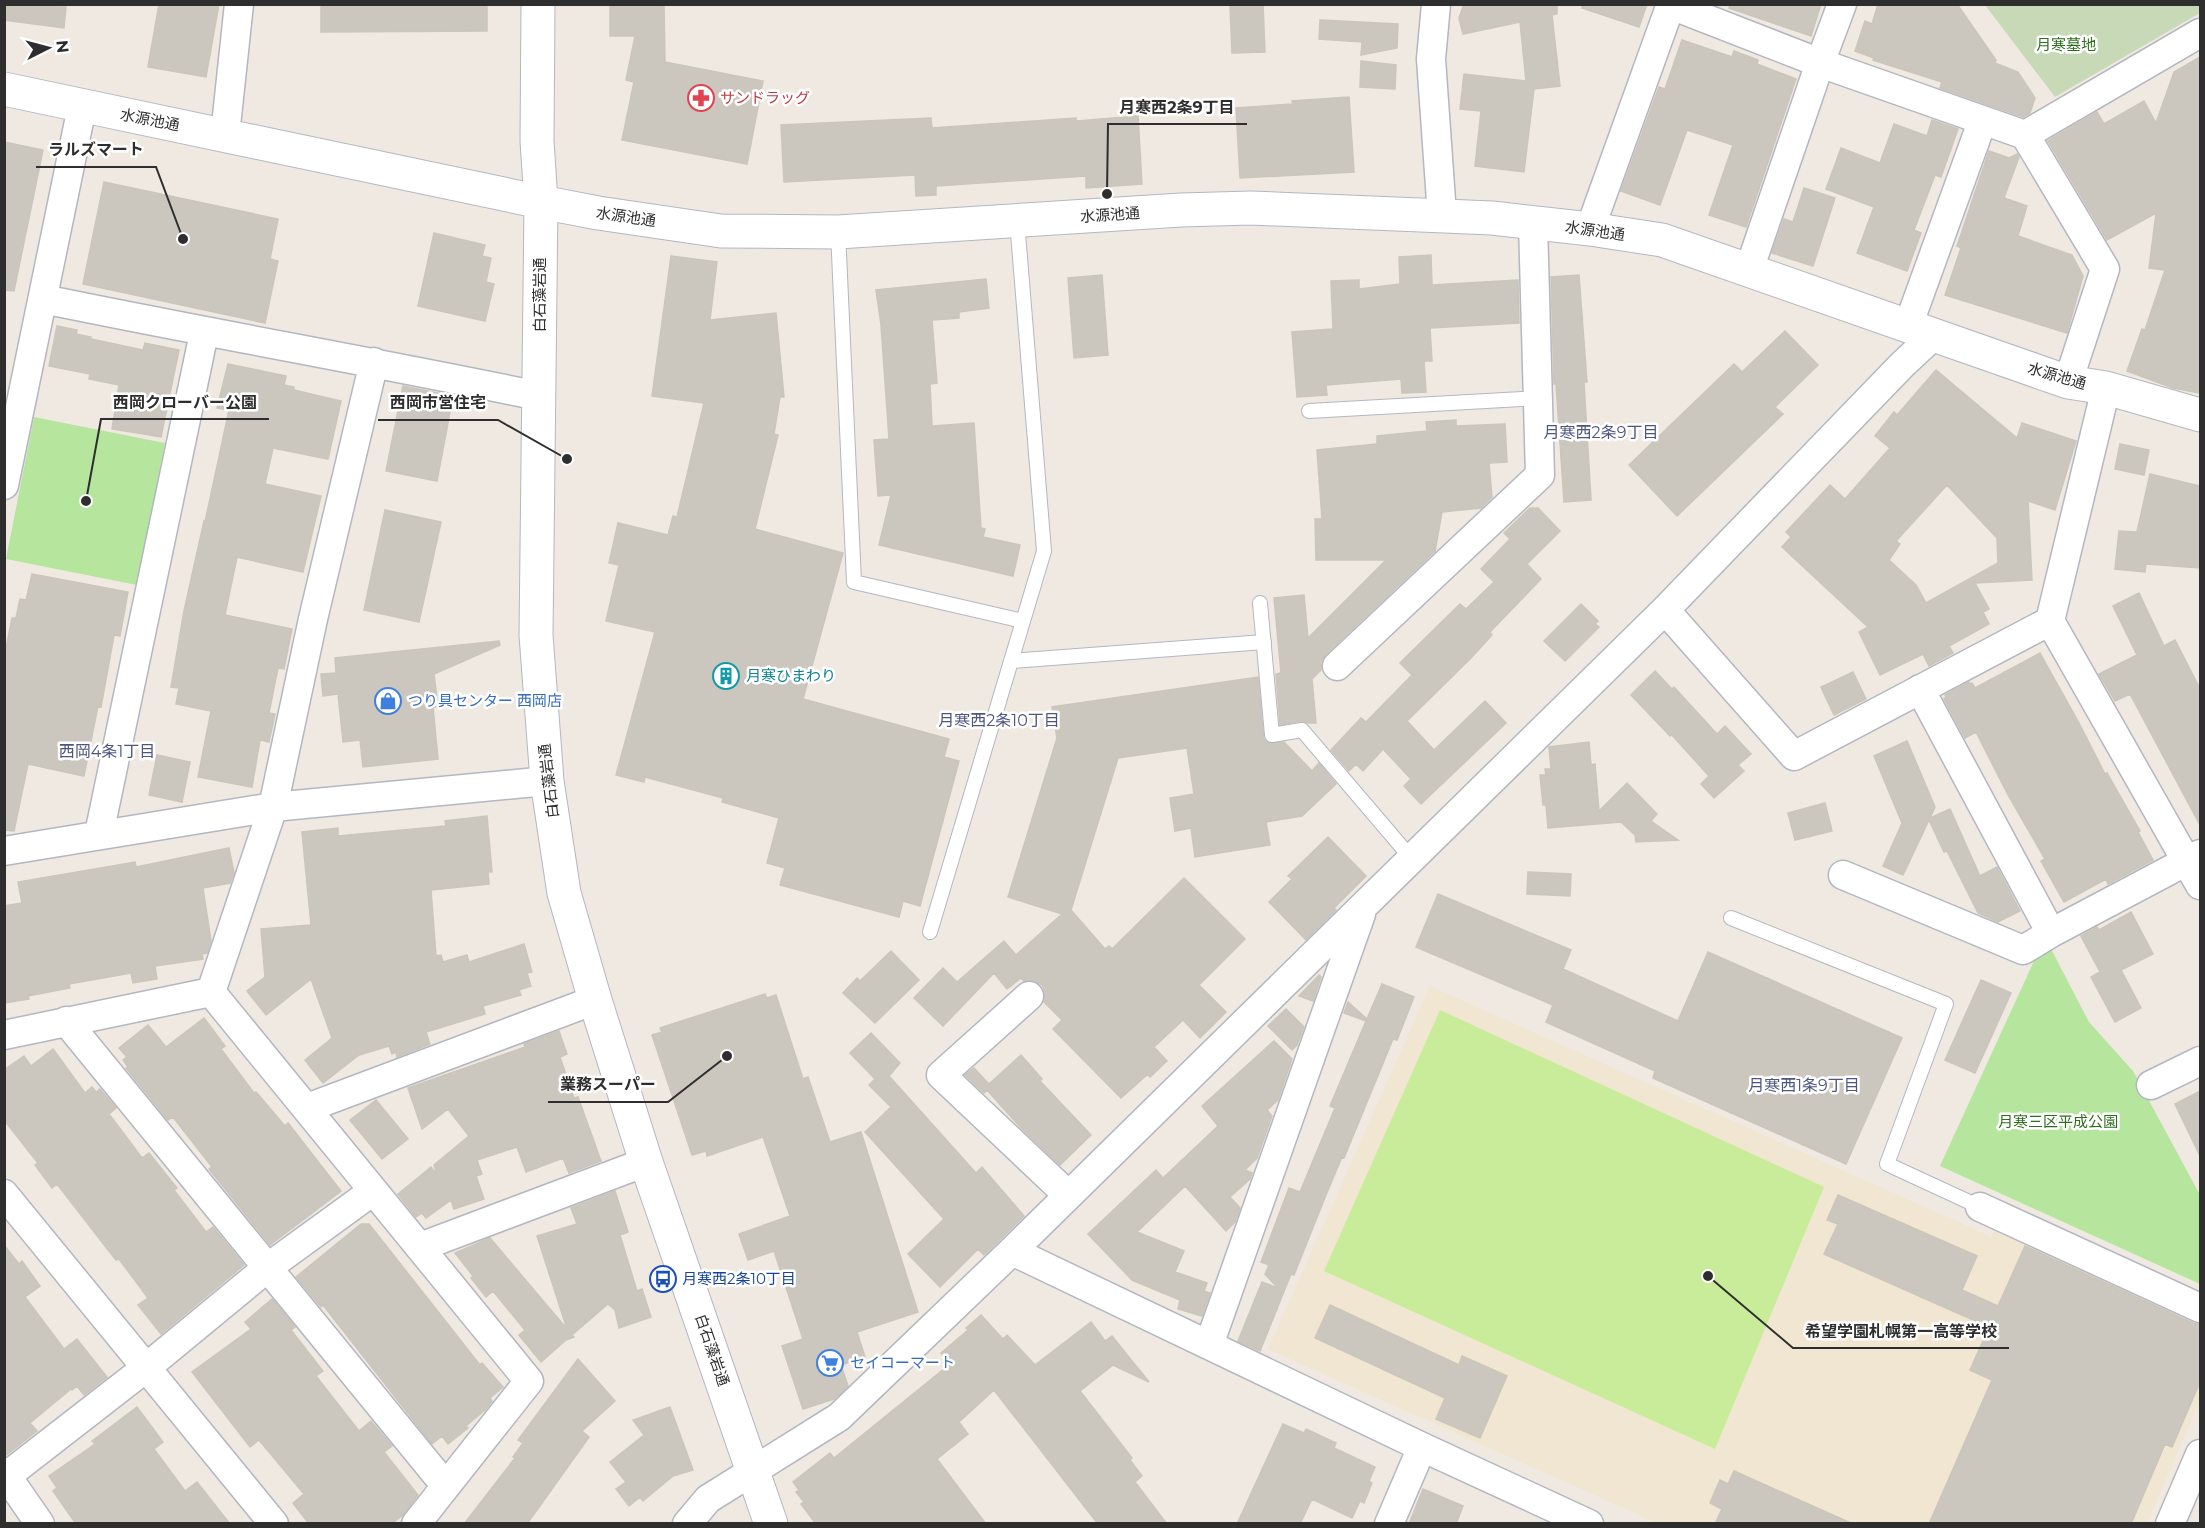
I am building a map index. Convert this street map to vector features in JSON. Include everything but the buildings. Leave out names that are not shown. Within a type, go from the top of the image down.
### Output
[{"type":"street","points":[[225,135],[239,4]]},
{"type":"street","name":"白石藻岩通","points":[[538,4],[537,141],[541,202],[536,635],[547,781],[564,893],[646,1162],[771,1524]]},
{"type":"street","points":[[1436,4],[1431,59],[1442,215]]},
{"type":"street","points":[[1749,270],[1842,4]]},
{"type":"street","points":[[1590,229],[1671,5],[1820,63],[1982,122],[2025,135],[2105,269],[2068,382]]},
{"type":"street","points":[[2025,135],[2200,33]]},
{"type":"street","name":"水源池通","points":[[4,90],[541,202],[721,231],[838,232],[1251,208],[1492,218],[1590,229],[1662,240],[2068,382],[2106,388],[2200,415]]},
{"type":"street","points":[[4,485],[82,107]]},
{"type":"street","points":[[687,1524],[708,1499],[839,1417],[1012,1251],[1665,610],[1893,374],[1920,331],[1982,122]]},
{"type":"street","points":[[1337,666],[1540,475],[1533,224]]},
{"type":"street","points":[[43,299],[204,333],[374,362],[539,396]]},
{"type":"street","points":[[99,834],[204,333]]},
{"type":"street","points":[[211,992],[273,807],[316,608],[374,362]]},
{"type":"street","points":[[1843,875],[2023,950],[2051,933],[2196,867],[2050,621],[2106,388]]},
{"type":"street","points":[[1665,610],[1794,756],[2050,621]]},
{"type":"street","points":[[1920,689],[2051,933]]},
{"type":"street","points":[[4,851],[273,807],[547,781]]},
{"type":"street","points":[[1209,1345],[1364,907]]},
{"type":"street","points":[[4,1035],[211,992]]},
{"type":"street","points":[[211,992],[529,1381],[416,1524]]},
{"type":"street","points":[[1029,996],[941,1075],[1068,1195]]},
{"type":"street","points":[[307,1108],[595,1000]]},
{"type":"street","points":[[66,1021],[445,1485]]},
{"type":"street","points":[[2151,1085],[2200,1061]]},
{"type":"street","points":[[420,1247],[646,1162]]},
{"type":"street","points":[[40,1524],[5,1475],[147,1367],[267,1268],[373,1191]]},
{"type":"street","points":[[4,1194],[274,1524]]},
{"type":"street","points":[[1980,1207],[2200,1308]]},
{"type":"street","points":[[1012,1251],[1422,1447],[1589,1524]]},
{"type":"street","points":[[1389,1524],[1422,1447]]},
{"type":"street","points":[[2170,1524],[2200,1454]]},
{"type":"lane","points":[[930,933],[1044,551],[1017,221]]},
{"type":"lane","points":[[838,232],[854,582],[1023,621]]},
{"type":"lane","points":[[1309,411],[1538,398]]},
{"type":"lane","points":[[1260,603],[1272,735],[1302,730],[1412,859]]},
{"type":"lane","points":[[1011,661],[1264,642]]},
{"type":"lane","points":[[1731,918],[1946,1004],[1887,1164],[1980,1207]]},
{"type":"shaded area","points":[[1430,986],[1992,1237],[1997,1223],[2200,1315],[2200,1400],[2147,1523],[1657,1523],[1268,1349]]},
{"type":"green space","name":"月寒墓地","points":[[2200,4],[2200,13],[2055,97],[1985,5]]},
{"type":"green space","points":[[34,417],[165,443],[137,585],[6,559]]},
{"type":"green space","name":"月寒三区平成公園","points":[[2050,947],[2089,1022],[2133,1071],[2200,1195],[2200,1284],[1940,1166],[2034,961]]},
{"type":"green space","points":[[1440,1010],[1824,1187],[1715,1449],[1324,1271]]},
{"type":"place","name":"サンドラッグ","points":[[701,98]]},
{"type":"place","name":"月寒西2条9丁目","points":[[1107,194]]},
{"type":"place","name":"ラルズマート","points":[[183,239]]},
{"type":"place","name":"西岡市営住宅","points":[[567,459]]},
{"type":"place","name":"西岡クローバー公園","points":[[86,501]]},
{"type":"place","name":"月寒ひまわり","points":[[726,676]]},
{"type":"place","name":"つり具センター 西岡店","points":[[388,701]]},
{"type":"place","name":"業務スーパー","points":[[727,1056]]},
{"type":"place","name":"希望学園札幌第一高等学校","points":[[1708,1276]]},
{"type":"place","name":"月寒西2条10丁目","points":[[663,1279]]},
{"type":"place","name":"セイコーマート","points":[[830,1363]]},
{"type":"district","name":"月寒西2条9丁目","points":[[1601,432]]},
{"type":"district","name":"月寒西2条10丁目","points":[[999,720]]},
{"type":"district","name":"西岡4条1丁目","points":[[107,751]]},
{"type":"district","name":"月寒西1条9丁目","points":[[1804,1085]]}]
